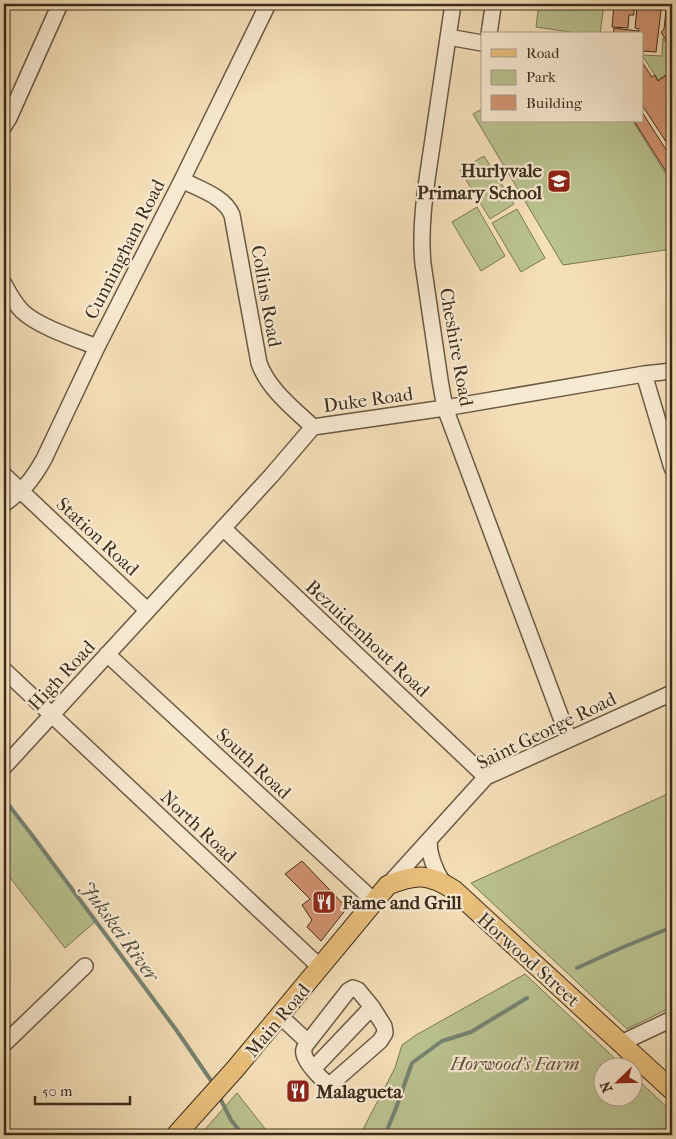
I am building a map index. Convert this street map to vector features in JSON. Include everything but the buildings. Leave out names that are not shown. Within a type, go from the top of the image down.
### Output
[{"type":"main road","name":"Horwood Street","points":[[388,885],[416,877],[430,878],[454,890],[672,1090]]},
{"type":"main road","points":[[374,901],[388,885]]},
{"type":"main road","name":"Main Road","points":[[176,1135],[280,1016],[374,901]]},
{"type":"street","name":"Cunningham Road","points":[[4,504],[21,491],[34,476],[44,458],[97,347],[182,180],[268,4]]},
{"type":"street","name":"Cheshire Road","points":[[453,4],[426,186],[421,245],[440,380],[445,408],[569,739]]},
{"type":"street","points":[[4,126],[56,5]]},
{"type":"street","points":[[489,32],[493,7]]},
{"type":"street","points":[[448,37],[481,43]]},
{"type":"street","name":"Collins Road","points":[[182,180],[222,202],[230,210],[262,373],[274,388],[313,427]]},
{"type":"street","points":[[4,284],[22,311],[31,318],[75,339],[97,347]]},
{"type":"street","name":"Duke Road","points":[[147,610],[271,476],[313,427],[445,408],[644,374],[672,371]]},
{"type":"street","points":[[644,374],[672,468]]},
{"type":"street","name":"Station Road","points":[[4,475],[147,610]]},
{"type":"street","name":"Bezuidenhout Road","points":[[223,528],[486,777]]},
{"type":"street","name":"High Road","points":[[4,767],[147,610]]},
{"type":"street","name":"South Road","points":[[107,654],[374,901]]},
{"type":"street","name":"North Road","points":[[4,670],[320,967]]},
{"type":"street","name":"Saint George Road","points":[[388,885],[486,777],[672,693]]},
{"type":"street","points":[[429,842],[431,859],[443,883]]},
{"type":"street","points":[[4,1044],[85,966]]},
{"type":"street","points":[[353,988],[358,990],[372,1007],[384,1026],[385,1033],[380,1041],[332,1083],[327,1083],[321,1079],[304,1056],[303,1051],[308,1042],[348,991],[353,988]]},
{"type":"street","points":[[314,1069],[372,1007]]},
{"type":"street","points":[[280,1016],[308,1042]]},
{"type":"street","points":[[621,1043],[672,1019]]},
{"type":"green space","points":[[539,4],[604,4],[600,32],[570,32],[536,27]]},
{"type":"green space","points":[[663,38],[672,52],[672,72],[658,80],[644,55],[662,56]]},
{"type":"green space","points":[[481,110],[481,122],[634,122],[672,184],[672,249],[563,265],[473,114]]},
{"type":"green space","points":[[484,156],[514,204],[490,219],[460,170]]},
{"type":"green space","points":[[477,207],[505,256],[481,271],[452,222]]},
{"type":"green space","points":[[517,209],[545,258],[521,272],[492,223]]},
{"type":"green space","points":[[672,792],[672,1007],[627,1029],[471,883]]},
{"type":"green space","points":[[4,800],[96,921],[65,948],[4,870]]},
{"type":"green space","name":"Horwood's Farm","points":[[525,974],[612,1056],[594,1056],[594,1106],[644,1106],[644,1085],[672,1112],[672,1135],[360,1135],[395,1068],[402,1045],[416,1035]]},
{"type":"green space","points":[[237,1093],[270,1135],[200,1135]]},
{"type":"waterway","name":"Jukskei River","points":[[4,799],[177,1031],[214,1085]]},
{"type":"waterway","points":[[577,968],[672,927]]},
{"type":"waterway","name":"Jukskei River","points":[[385,1135],[412,1063],[442,1041],[471,1032],[527,998]]},
{"type":"waterway","points":[[219,1096],[231,1120],[243,1135]]},
{"type":"place","name":"Hurlyvale Primary School","points":[[559,181]]},
{"type":"place","name":"Fame and Grill","points":[[324,902]]},
{"type":"place","name":"Malagueta","points":[[298,1091]]}]
